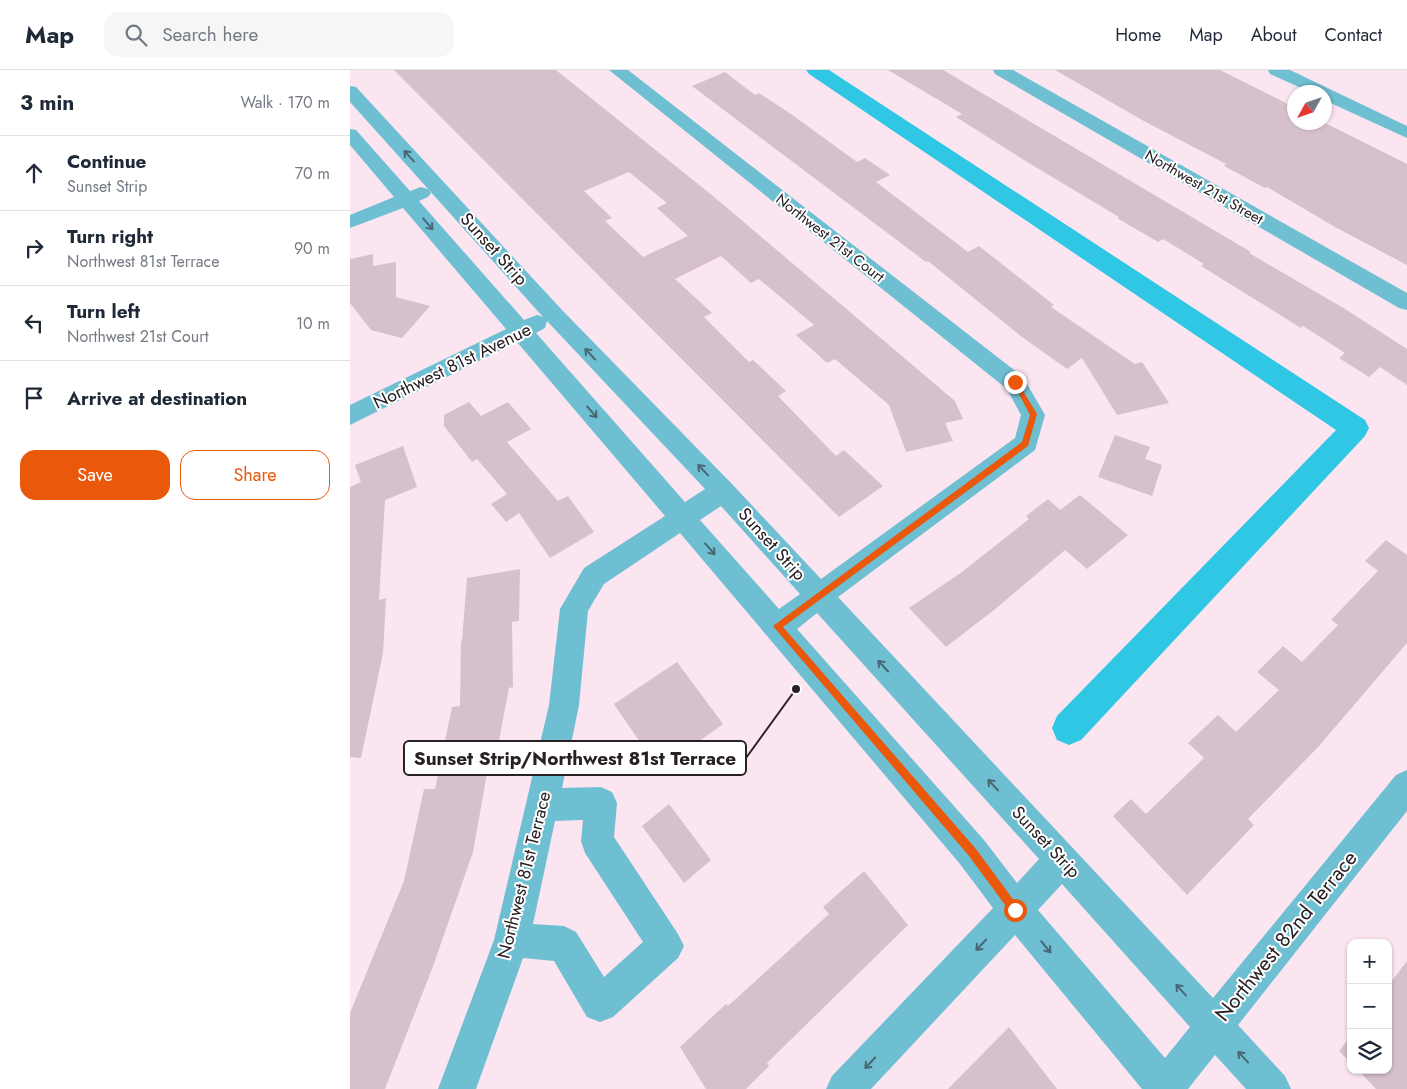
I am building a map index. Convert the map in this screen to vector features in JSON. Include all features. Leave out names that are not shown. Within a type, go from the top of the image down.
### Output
[{"type":"street","name":"Northwest 21st Court","points":[[617,70],[1015,382],[1033,414],[1026,444],[819,596]]},
{"type":"street","name":"Northwest 21st Street","points":[[1001,70],[1407,303]]},
{"type":"street","points":[[1276,70],[1307,85]]},
{"type":"street","name":"Sunset Strip","points":[[350,91],[554,315],[723,491],[1272,1089]]},
{"type":"street","points":[[1332,97],[1407,133]]},
{"type":"street","name":"Sunset Strip","points":[[350,134],[972,852],[1015,910],[1165,1088]]},
{"type":"street","points":[[350,222],[437,186]]},
{"type":"street","name":"Northwest 81st Avenue","points":[[350,416],[554,315]]},
{"type":"street","name":"Northwest 81st Terrace","points":[[457,1089],[512,940],[564,705],[574,609],[594,576],[723,491]]},
{"type":"street","points":[[777,626],[819,596]]},
{"type":"street","name":"Northwest 82nd Terrace","points":[[1165,1088],[1407,786]]},
{"type":"street","points":[[512,940],[564,944],[600,1004],[666,946],[597,841],[601,803],[542,805]]},
{"type":"street","points":[[845,1089],[1062,860]]},
{"type":"building","points":[[394,70],[556,70],[713,196],[955,401],[963,419],[945,423],[953,441],[906,452],[889,405],[835,359],[827,363],[796,335],[814,325],[759,279],[751,283],[721,256],[675,279],[712,313],[704,317],[749,362],[753,360],[786,391],[778,396],[836,456],[844,450],[883,486],[839,517]],"holes":[[[629,172],[667,203],[657,208],[688,236],[643,257],[605,221],[612,218],[584,191]]]},
{"type":"building","points":[[888,70],[943,70],[1345,309],[1407,349],[1407,385],[1380,367],[1369,377],[1339,358],[1345,353],[1303,326],[1301,328],[1201,266],[1204,264],[1163,239],[1158,242],[1117,218],[1119,217],[956,117],[962,114]]},
{"type":"building","points":[[1055,70],[1220,70],[1287,104],[1287,130],[1332,130],[1332,126],[1407,164],[1407,265],[1335,227],[1267,187],[1265,188],[1224,166],[1226,164],[1142,120]]},
{"type":"building","points":[[725,72],[755,95],[759,93],[791,114],[857,162],[865,158],[890,175],[876,182],[968,252],[979,246],[1054,305],[1051,307],[1135,364],[1142,362],[1169,403],[1117,415],[1082,358],[1067,369],[1022,337],[928,261],[926,262],[692,86]]},
{"type":"building","points":[[373,254],[373,266],[396,262],[396,297],[430,306],[402,338],[371,330],[350,303],[350,259]]},
{"type":"building","points":[[469,402],[481,416],[508,402],[531,429],[507,442],[558,501],[568,496],[594,532],[550,558],[519,513],[506,522],[491,504],[507,494],[477,459],[472,462],[444,426],[444,415]]},
{"type":"building","points":[[1115,435],[1150,447],[1145,459],[1162,465],[1152,496],[1098,477]]},
{"type":"building","points":[[403,446],[417,487],[385,500],[379,600],[386,598],[383,653],[361,758],[350,757],[350,487],[361,482],[355,465]]},
{"type":"building","points":[[1080,495],[1128,535],[1087,569],[1065,550],[994,610],[946,647],[909,608],[962,572],[1029,519],[1026,516],[1048,499],[1060,510]]},
{"type":"building","points":[[1386,540],[1407,555],[1407,643],[1319,746],[1248,819],[1254,825],[1187,895],[1113,816],[1131,799],[1146,814],[1204,758],[1188,743],[1218,715],[1236,732],[1279,690],[1257,672],[1283,646],[1302,662],[1338,625],[1331,620],[1378,571],[1365,561]]},
{"type":"building","points":[[520,569],[519,621],[512,622],[513,687],[509,688],[494,767],[488,768],[473,852],[432,969],[385,1089],[350,1089],[350,1013],[404,881],[424,789],[435,789],[452,707],[460,706],[461,641],[467,578]]},
{"type":"building","points":[[677,662],[723,724],[659,770],[614,704]]},
{"type":"building","points":[[669,804],[711,860],[684,883],[642,826]]},
{"type":"building","points":[[864,871],[908,925],[767,1063],[769,1066],[746,1089],[706,1089],[680,1047],[829,914],[823,907]]},
{"type":"building","points":[[1407,961],[1407,1089],[1376,1089],[1362,1074],[1392,1074],[1392,981]]},
{"type":"building","points":[[1009,1027],[1057,1089],[948,1089]]},
{"type":"building","points":[[1347,1041],[1347,1059],[1339,1051]]},
{"type":"waterway","points":[[816,70],[1355,428],[1069,728]]},
{"type":"place","name":"Sunset Strip/Northwest 81st Terrace","points":[[796,689]]},
{"type":"route","points":[[1015,382],[1033,414],[1026,444],[777,626],[972,852],[1015,910]]}]
